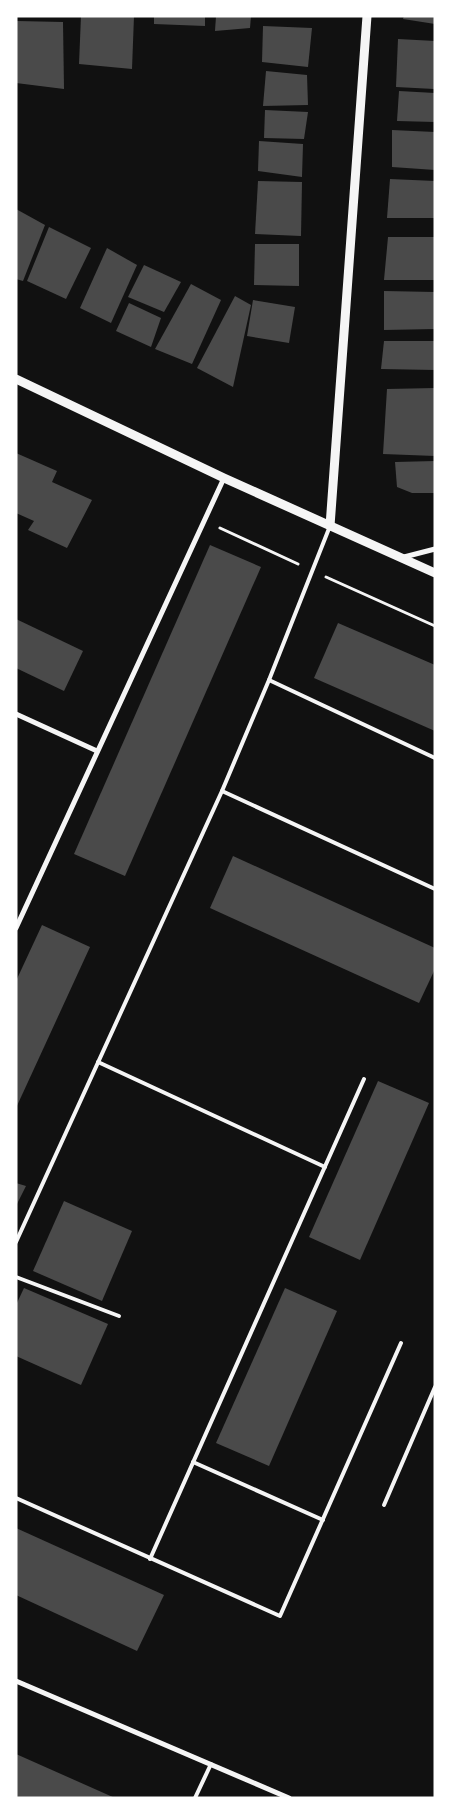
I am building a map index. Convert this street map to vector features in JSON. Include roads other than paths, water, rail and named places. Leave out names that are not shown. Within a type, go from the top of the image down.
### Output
[{"type":"street","points":[[330,526],[367,16]]},
{"type":"street","points":[[16,379],[224,478],[435,573]]},
{"type":"street","points":[[16,928],[224,478]]},
{"type":"street","points":[[400,558],[435,549]]},
{"type":"street","points":[[16,714],[97,751]]},
{"type":"street","points":[[16,1681],[290,1798]]},
{"type":"lane","points":[[16,1242],[222,792],[330,526]]},
{"type":"lane","points":[[269,680],[435,758]]},
{"type":"lane","points":[[222,792],[435,888]]},
{"type":"lane","points":[[98,1062],[325,1167]]},
{"type":"lane","points":[[150,1559],[364,1079]]},
{"type":"lane","points":[[16,1277],[119,1316]]},
{"type":"lane","points":[[16,1498],[280,1616],[401,1343]]},
{"type":"lane","points":[[384,1505],[435,1387]]},
{"type":"lane","points":[[193,1462],[323,1520]]},
{"type":"lane","points":[[195,1798],[211,1764]]}]
